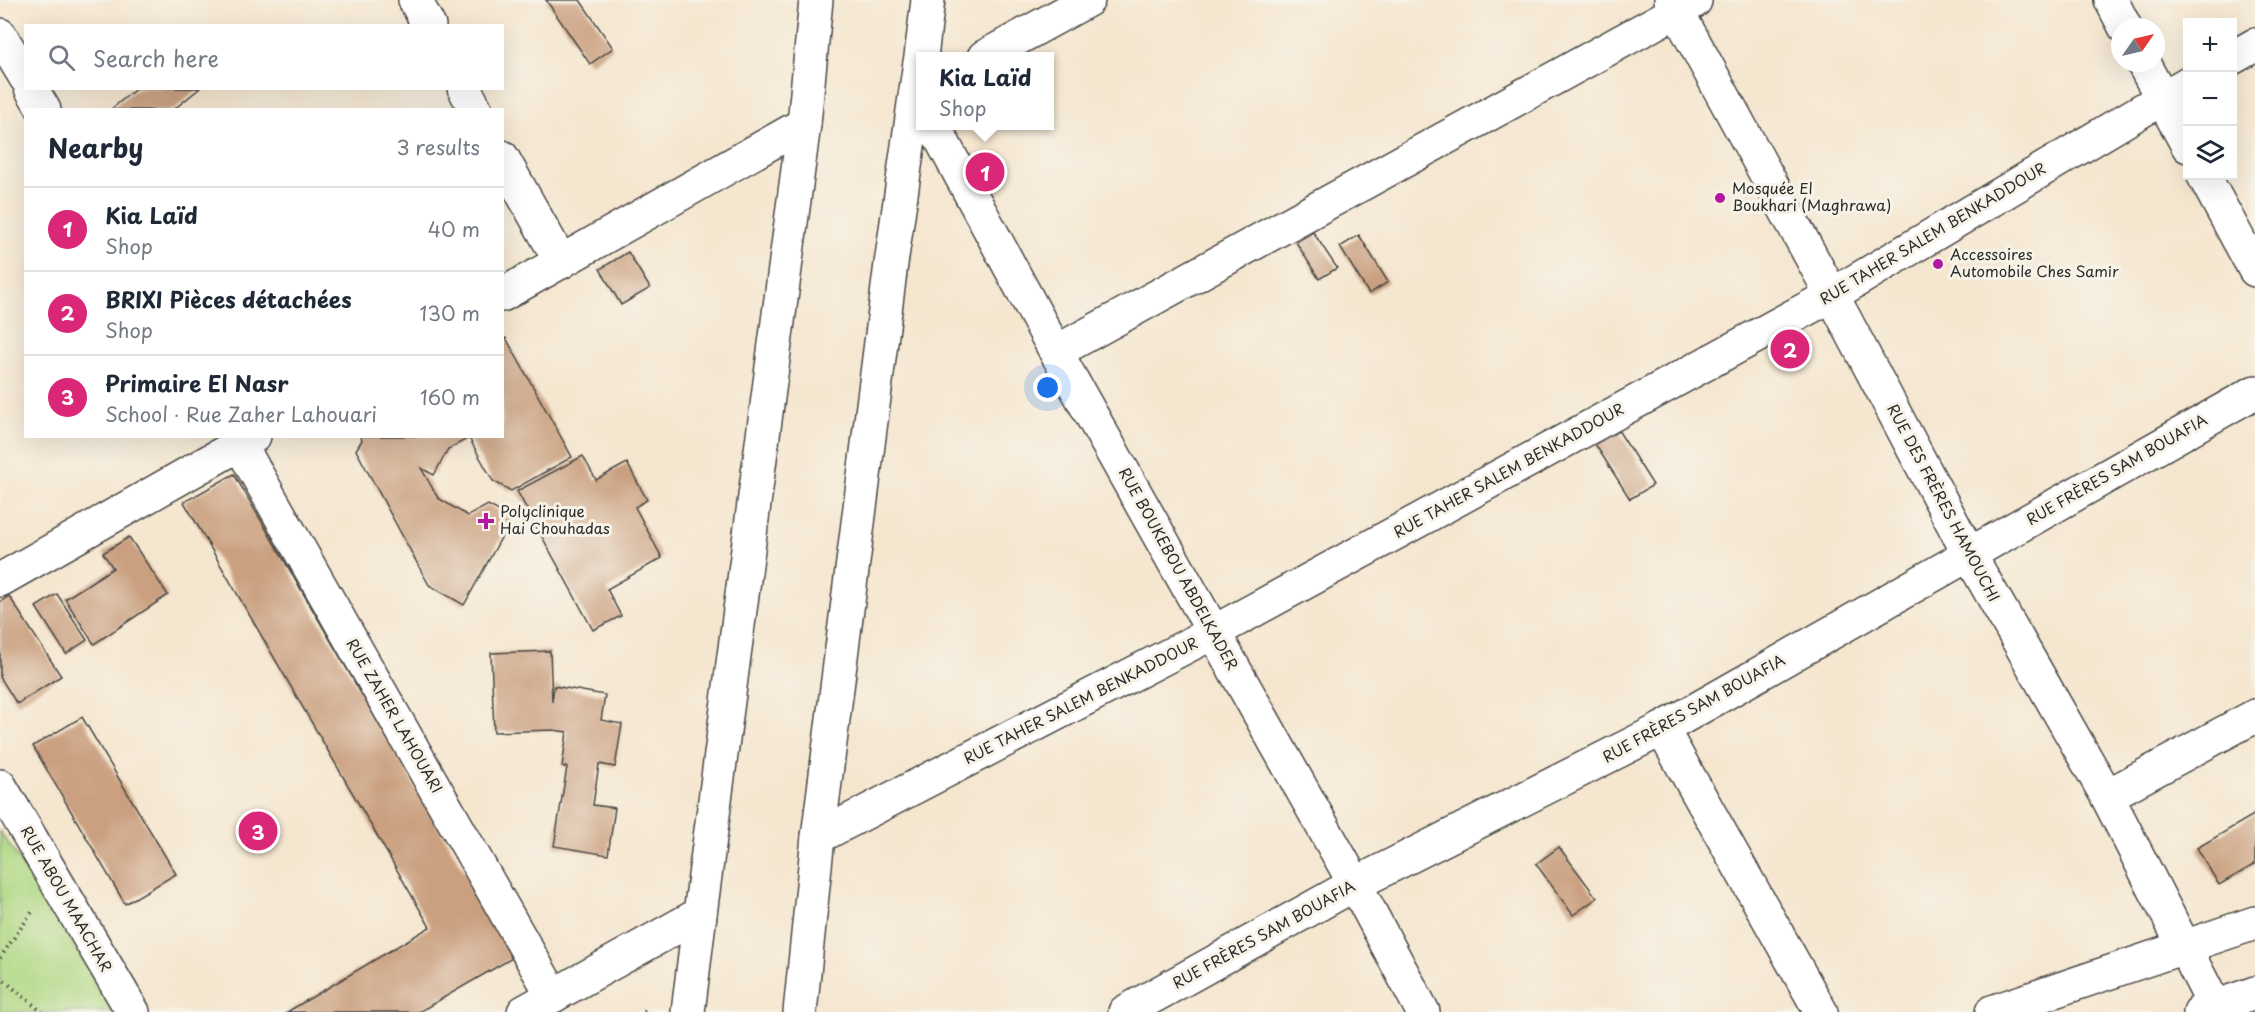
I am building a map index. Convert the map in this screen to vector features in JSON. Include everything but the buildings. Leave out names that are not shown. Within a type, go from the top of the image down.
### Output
[{"type":"street","points":[[415,0],[428,24]]},
{"type":"street","points":[[688,1012],[804,124],[816,0]]},
{"type":"street","points":[[922,52],[928,0]]},
{"type":"street","points":[[993,52],[1088,0]]},
{"type":"street","points":[[2111,0],[2120,18]]},
{"type":"street","points":[[1056,352],[1682,4]]},
{"type":"street","name":"RUE DES FRÈRES HAMOUCHI","points":[[1682,4],[1969,554],[2107,796],[2184,947],[2208,1010]]},
{"type":"street","points":[[0,35],[24,75]]},
{"type":"street","points":[[2237,55],[2255,45]]},
{"type":"street","points":[[2154,72],[2174,90],[2183,129]]},
{"type":"street","points":[[33,90],[43,108]]},
{"type":"street","points":[[465,90],[475,108]]},
{"type":"street","name":"RUE TAHER SALEM BENKADDOUR","points":[[818,837],[1214,632],[1832,295],[2174,90]]},
{"type":"street","points":[[800,1012],[818,837],[891,264],[916,111]]},
{"type":"street","points":[[504,294],[804,124]]},
{"type":"street","name":"RUE BOUKEBOU ABDELKADER","points":[[936,130],[1056,352],[1355,884],[1423,1012]]},
{"type":"street","points":[[504,161],[561,262]]},
{"type":"street","points":[[2206,180],[2255,270]]},
{"type":"street","name":"RUE FRÈRES SAM BOUAFIA","points":[[1125,1012],[1355,884],[1662,729],[2255,392]]},
{"type":"street","points":[[0,580],[243,439]]},
{"type":"street","name":"RUE ZAHER LAHOUARI","points":[[243,439],[553,996]]},
{"type":"street","points":[[2107,796],[2255,716]]},
{"type":"street","points":[[1662,729],[1821,1012]]},
{"type":"street","name":"RUE ABOU MAACHAR","points":[[0,786],[133,1012]]},
{"type":"street","points":[[524,1012],[700,914]]},
{"type":"street","points":[[1992,1012],[2255,922]]},
{"type":"street","points":[[2208,1010],[2255,993]]},
{"type":"path","points":[[0,958],[38,904]]},
{"type":"path","points":[[0,977],[42,1012]]},
{"type":"green space","points":[[0,832],[44,895],[113,1012],[0,1012]]},
{"type":"place","name":"Kia Laïd","points":[[985,172]]},
{"type":"place","name":"Mosquée El Boukhari (Maghrawa)","points":[[1720,198]]},
{"type":"place","name":"Accessoires Automobile Ches Samir","points":[[1938,264]]},
{"type":"place","name":"BRIXI Pièces détachées","points":[[1790,349]]},
{"type":"place","name":"Polyclinique Hai Chouhadas","points":[[486,521]]},
{"type":"place","name":"Primaire El Nasr","points":[[258,831]]}]
